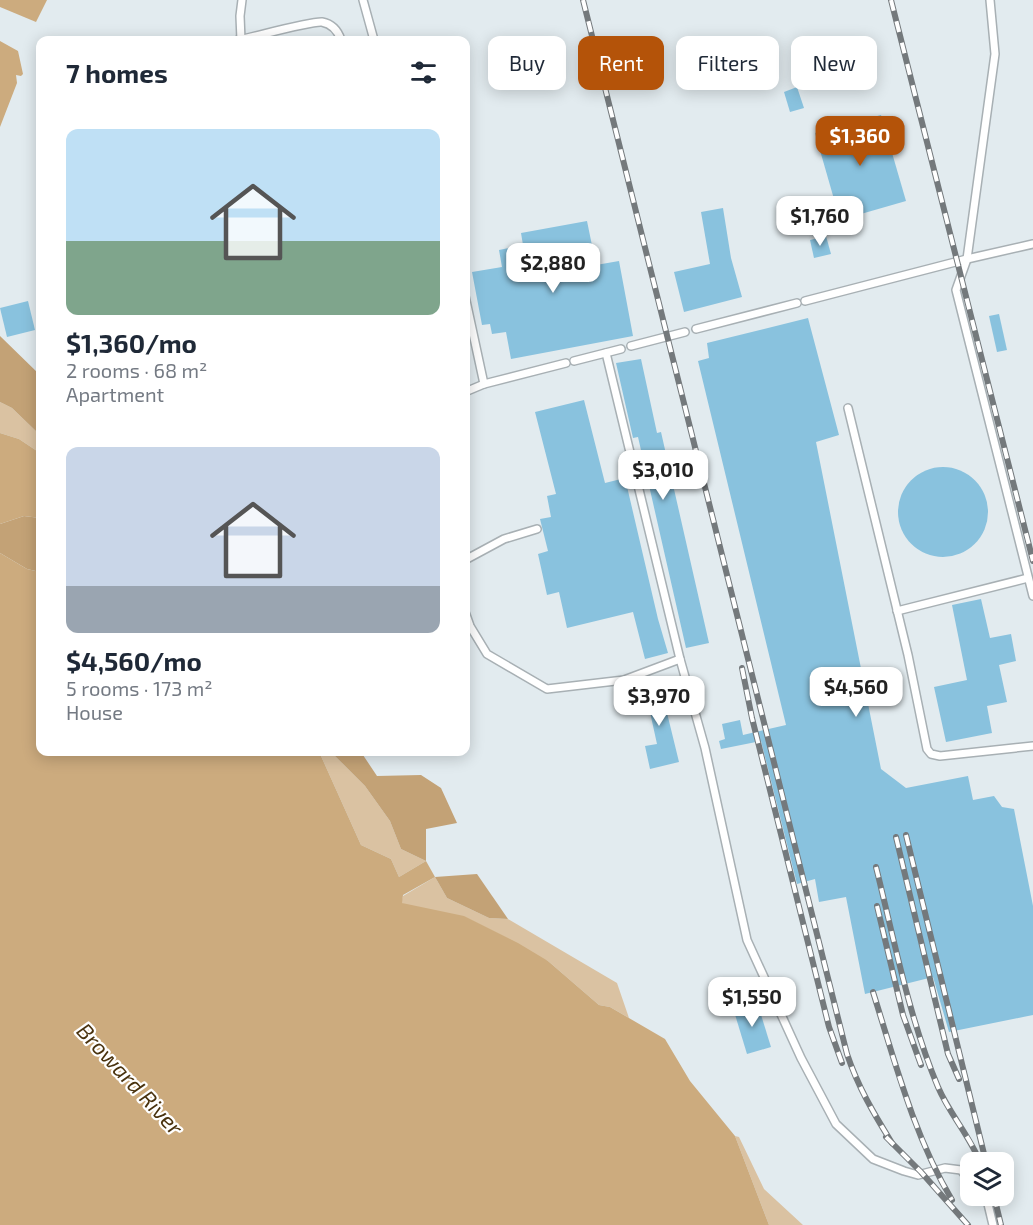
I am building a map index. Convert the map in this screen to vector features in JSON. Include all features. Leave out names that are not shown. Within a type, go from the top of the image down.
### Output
[{"type":"lane","points":[[240,36],[242,0]]},
{"type":"lane","points":[[363,0],[373,36]]},
{"type":"lane","points":[[990,0],[995,54],[968,259],[956,290],[1033,596]]},
{"type":"lane","points":[[258,36],[320,22],[334,27],[340,36]]},
{"type":"lane","points":[[805,301],[1033,244]]},
{"type":"lane","points":[[696,329],[797,303]]},
{"type":"lane","points":[[470,319],[484,384]]},
{"type":"lane","points":[[631,346],[685,332]]},
{"type":"lane","points":[[574,361],[621,349]]},
{"type":"lane","points":[[606,353],[680,659],[705,748],[747,940],[801,1058],[836,1124],[873,1159],[918,1175],[945,1168],[960,1170]]},
{"type":"lane","points":[[470,390],[484,384],[566,363]]},
{"type":"lane","points":[[848,408],[897,611],[927,749],[932,754],[940,756],[1033,746]]},
{"type":"lane","points":[[470,557],[504,539],[537,529]]},
{"type":"lane","points":[[897,611],[1028,578]]},
{"type":"lane","points":[[470,626],[487,654],[547,689],[624,680],[680,659]]},
{"type":"lane","points":[[988,1206],[993,1225]]},
{"type":"shaded area","points":[[0,336],[36,371],[36,431],[12,408],[0,402]]},
{"type":"shaded area","points":[[0,402],[12,408],[36,431],[36,450],[19,439],[0,433]]},
{"type":"shaded area","points":[[24,516],[36,518],[36,571],[27,569],[0,553],[0,524]]},
{"type":"shaded area","points":[[321,756],[335,756],[365,786],[390,821],[401,849],[426,861],[399,877],[391,859],[361,845]]},
{"type":"shaded area","points":[[335,756],[364,756],[377,776],[421,775],[441,788],[457,823],[426,829],[426,861],[401,849],[390,821],[365,786]]},
{"type":"shaded area","points":[[477,874],[508,919],[489,918],[447,898],[435,877]]},
{"type":"shaded area","points":[[435,877],[447,898],[489,918],[508,919],[617,983],[629,1018],[610,1007],[599,1005],[548,961],[401,903],[403,896]]},
{"type":"shaded area","points":[[735,1136],[739,1137],[764,1189],[803,1225],[769,1225]]},
{"type":"water","points":[[0,0],[47,0],[36,22],[0,7]]},
{"type":"water","points":[[0,41],[18,51],[23,74],[16,75],[17,83],[0,127]]},
{"type":"water","points":[[0,433],[19,439],[36,450],[36,518],[24,516],[0,524]]},
{"type":"water","name":"Broward River","points":[[0,553],[27,569],[36,571],[36,756],[321,756],[361,845],[391,859],[399,877],[426,861],[435,877],[403,895],[402,903],[464,916],[518,943],[548,961],[599,1005],[610,1007],[665,1039],[690,1081],[735,1136],[769,1225],[0,1225]]},
{"type":"building","points":[[798,90],[804,108],[790,112],[784,92]]},
{"type":"building","points":[[881,115],[906,201],[840,220],[815,133]]},
{"type":"building","points":[[723,208],[731,258],[742,297],[684,312],[674,272],[710,264],[701,212]]},
{"type":"building","points":[[587,221],[596,265],[619,261],[633,336],[511,359],[506,332],[492,334],[490,324],[482,325],[472,272],[502,267],[499,250],[523,245],[521,233]]},
{"type":"building","points":[[826,236],[831,254],[814,258],[810,240]]},
{"type":"building","points":[[28,301],[35,330],[7,337],[0,308]]},
{"type":"building","points":[[999,314],[1007,350],[997,352],[989,316]]},
{"type":"building","points":[[808,318],[839,435],[816,442],[881,769],[906,788],[968,776],[973,800],[994,796],[1002,807],[1014,809],[1033,906],[1033,1015],[949,1032],[933,977],[865,994],[846,897],[819,902],[815,879],[797,884],[761,741],[721,749],[719,741],[725,739],[722,724],[740,720],[743,735],[786,725],[698,361],[709,358],[707,343]]},
{"type":"building","points":[[641,359],[657,433],[661,432],[709,643],[686,648],[638,437],[633,438],[616,363]]},
{"type":"building","points":[[584,400],[605,483],[625,478],[668,653],[645,659],[633,612],[567,628],[559,592],[547,595],[538,554],[548,551],[540,519],[551,517],[547,496],[556,494],[535,412]]},
{"type":"building","points":[[943,467],[960,470],[975,480],[985,495],[988,512],[985,529],[975,544],[960,554],[943,557],[926,554],[911,544],[901,529],[898,512],[901,495],[911,480],[926,470]]},
{"type":"building","points":[[981,599],[990,638],[1011,634],[1016,661],[999,665],[1007,702],[987,706],[992,733],[946,742],[934,687],[967,680],[952,605]]},
{"type":"building","points":[[659,680],[679,762],[650,769],[645,746],[657,744],[648,703],[643,705],[638,686]]},
{"type":"building","points":[[757,1002],[771,1047],[747,1054],[733,1008]]},
{"type":"railway","points":[[583,0],[847,1054],[867,1100],[892,1143]]},
{"type":"railway","points":[[891,0],[1033,561]]},
{"type":"railway","points":[[742,668],[752,718],[829,1027],[842,1063]]},
{"type":"railway","points":[[906,835],[984,1152]]},
{"type":"railway","points":[[896,837],[948,1054],[959,1079]]},
{"type":"railway","points":[[876,867],[903,978],[928,1061],[943,1097],[975,1152]]},
{"type":"railway","points":[[877,906],[903,1015],[921,1065]]},
{"type":"railway","points":[[873,992],[916,1125],[952,1200]]},
{"type":"railway","points":[[886,1137],[968,1225]]},
{"type":"railway","points":[[996,1206],[1001,1225]]}]
